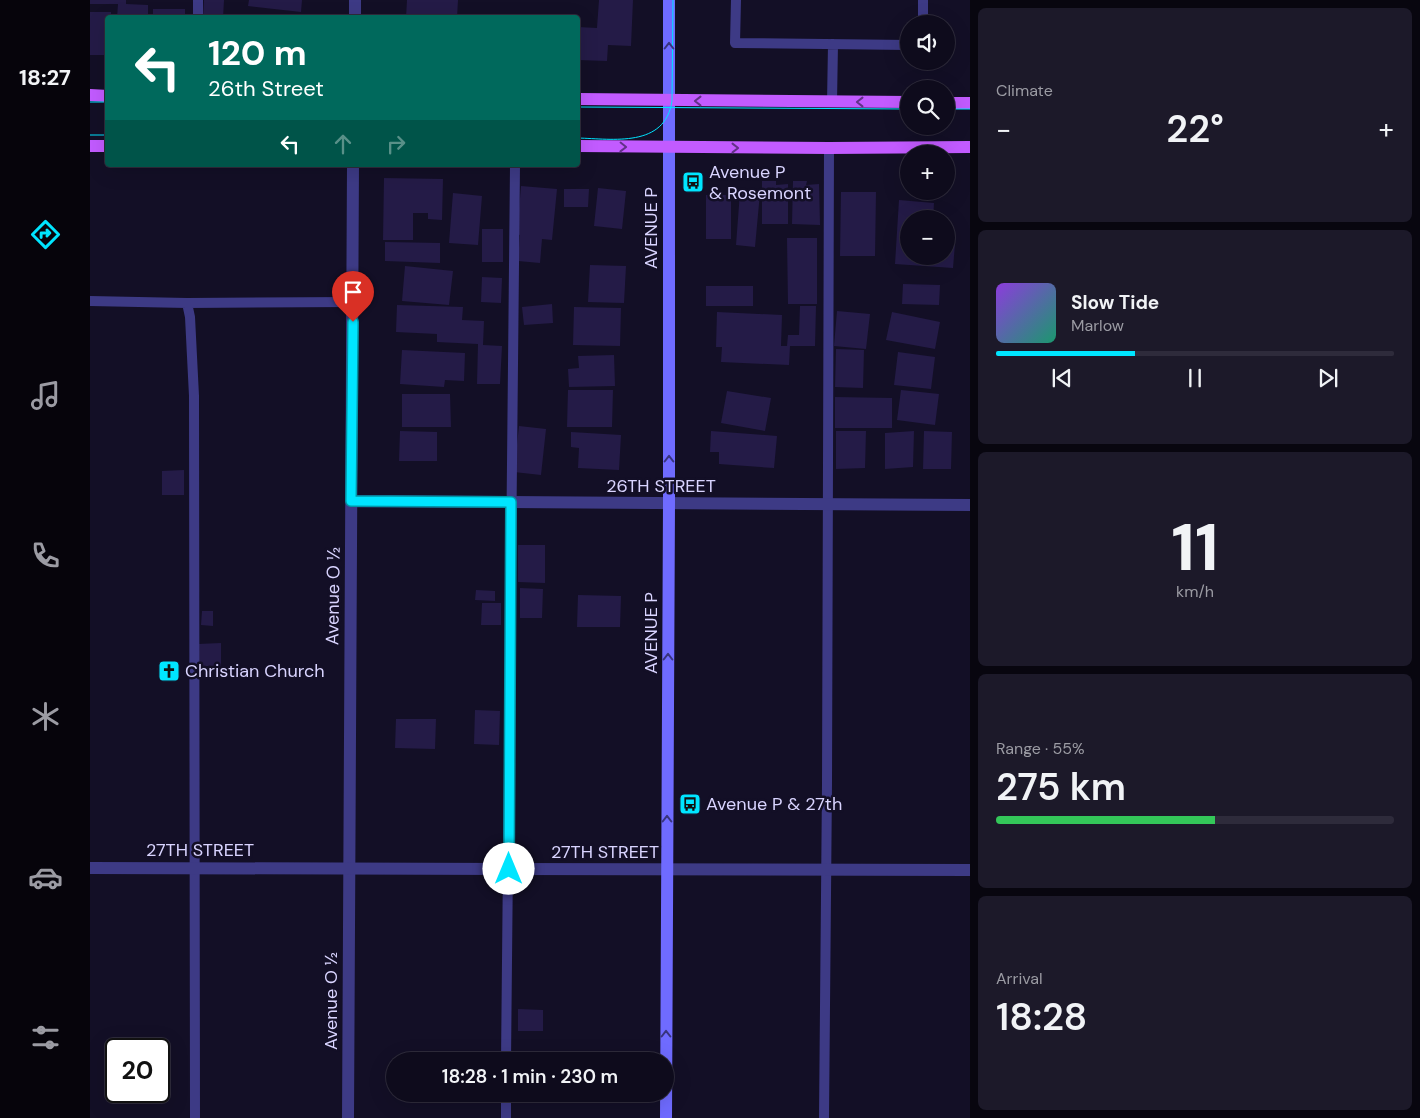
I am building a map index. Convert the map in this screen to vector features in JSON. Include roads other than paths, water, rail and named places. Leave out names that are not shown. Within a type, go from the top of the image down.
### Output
[{"type":"main road","name":"AVENUE P","points":[[666,1118],[670,0]]},
{"type":"main road","points":[[90,95],[105,96]]},
{"type":"main road","points":[[580,100],[900,102]]},
{"type":"main road","points":[[955,103],[970,103]]},
{"type":"main road","points":[[90,146],[105,146]]},
{"type":"main road","points":[[580,146],[668,148],[970,147]]},
{"type":"street","points":[[355,15],[356,0]]},
{"type":"street","name":"Avenue O ½","points":[[348,1118],[353,167]]},
{"type":"street","name":"26TH STREET","points":[[351,501],[970,505]]},
{"type":"street","name":"27TH STREET","points":[[90,868],[970,870]]},
{"type":"lane","points":[[198,0],[198,15]]},
{"type":"lane","points":[[736,0],[735,43],[900,45]]},
{"type":"lane","points":[[923,0],[923,15]]},
{"type":"lane","points":[[832,102],[833,44]]},
{"type":"lane","points":[[824,1118],[829,504],[829,148]]},
{"type":"lane","points":[[506,1052],[516,167]]},
{"type":"lane","points":[[90,301],[187,303],[353,302]]},
{"type":"lane","points":[[187,303],[190,317],[194,396],[195,1118]]},
{"type":"lane","points":[[506,1102],[506,1118]]},
{"type":"tram line","points":[[580,138],[636,138],[648,134],[659,127],[667,116],[672,101],[673,0]]},
{"type":"tram line","points":[[90,102],[105,102]]},
{"type":"tram line","points":[[580,107],[900,109]]},
{"type":"tram line","points":[[955,109],[970,109]]},
{"type":"tram line","points":[[90,135],[105,135]]},
{"type":"place","name":"Avenue P & Rosemont","points":[[693,182]]},
{"type":"place","name":"Christian Church","points":[[169,671]]},
{"type":"place","name":"Avenue P & 27th","points":[[690,804]]}]
